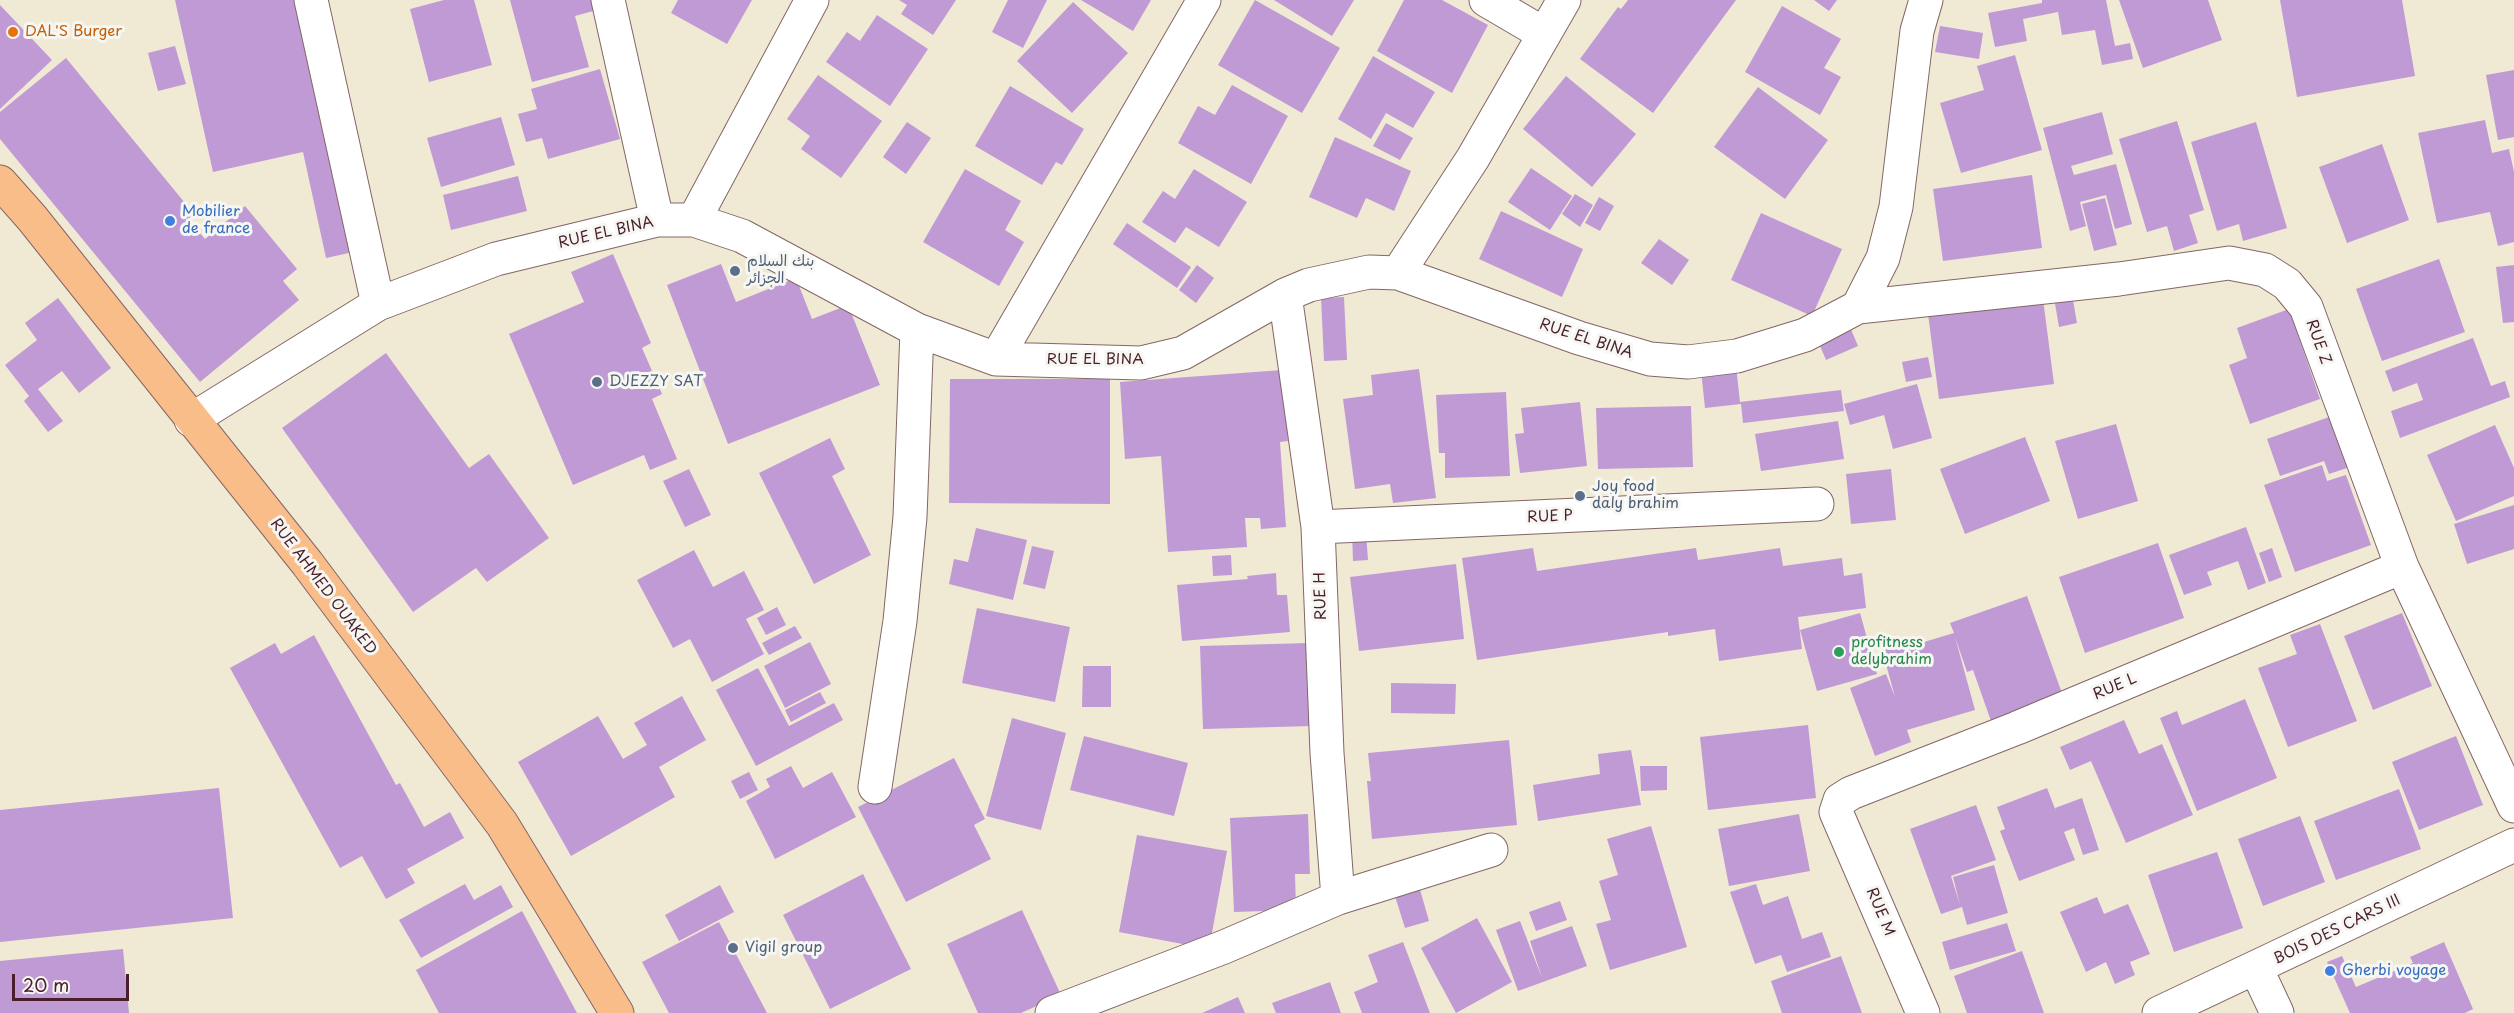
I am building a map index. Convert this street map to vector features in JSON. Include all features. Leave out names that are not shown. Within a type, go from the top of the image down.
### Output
[{"type":"main road","name":"RUE AHMED OUAKED","points":[[0,182],[32,218],[307,563],[502,824],[617,1013]]},
{"type":"street","points":[[311,0],[378,304]]},
{"type":"street","points":[[608,0],[657,220]]},
{"type":"street","points":[[694,220],[812,0]]},
{"type":"street","points":[[996,359],[1204,0]]},
{"type":"street","points":[[1486,0],[1544,34]]},
{"type":"street","points":[[1398,273],[1473,158],[1564,0]]},
{"type":"street","points":[[1858,307],[1883,258],[1896,207],[1917,31],[1926,0]]},
{"type":"street","name":"RUE EL BINA","points":[[191,420],[378,304],[496,259],[657,220],[694,220],[742,236],[917,330],[996,359],[1141,363],[1183,353],[1285,295],[1339,277],[1369,272],[1398,273],[1579,338],[1650,359],[1679,362],[1737,356],[1805,335],[1858,307]]},
{"type":"street","name":"RUE Z","points":[[1858,307],[2119,279],[2229,263],[2265,270],[2287,284],[2306,307],[2402,567],[2514,806]]},
{"type":"street","name":"RUE H","points":[[1285,295],[1318,527],[1327,753],[1338,898]]},
{"type":"street","points":[[875,787],[900,621],[908,540],[917,330]]},
{"type":"street","name":"RUE P","points":[[1318,527],[1818,504]]},
{"type":"street","name":"RUE L","points":[[1836,812],[1839,800],[1851,793],[2028,724],[2402,567]]},
{"type":"street","name":"RUE M","points":[[1836,812],[1923,1013]]},
{"type":"street","name":"BOIS DES CARS III","points":[[2159,1013],[2514,845]]},
{"type":"street","points":[[1052,1013],[1224,947],[1338,898],[1491,850]]},
{"type":"street","points":[[2256,968],[2277,1013]]},
{"type":"building","points":[[175,0],[303,0],[358,251],[326,258],[303,152],[213,172]]},
{"type":"building","points":[[444,0],[474,0],[492,65],[429,82],[410,9]]},
{"type":"building","points":[[510,0],[595,0],[597,10],[575,16],[589,67],[532,82]]},
{"type":"building","points":[[678,0],[752,0],[727,44],[671,13]]},
{"type":"building","points":[[899,0],[956,0],[933,35],[901,14],[907,5]]},
{"type":"building","points":[[1008,0],[1047,0],[1023,48],[992,32]]},
{"type":"building","points":[[1081,0],[1151,0],[1133,31]]},
{"type":"building","points":[[1255,0],[1340,48],[1302,113],[1218,65]]},
{"type":"building","points":[[1274,0],[1354,0],[1332,36]]},
{"type":"building","points":[[1404,0],[1442,0],[1488,25],[1452,93],[1377,51]]},
{"type":"building","points":[[1628,0],[1736,0],[1653,113],[1580,59],[1618,7],[1621,9]]},
{"type":"building","points":[[1814,0],[1837,0],[1829,11]]},
{"type":"building","points":[[2042,0],[2106,0],[2115,46],[2130,43],[2133,59],[2102,65],[2095,30],[2062,35],[2058,12],[2023,19],[2027,41],[1995,47],[1988,13],[2042,3]]},
{"type":"building","points":[[2119,0],[2208,0],[2222,40],[2143,68]]},
{"type":"building","points":[[2280,0],[2402,0],[2415,76],[2297,97]]},
{"type":"building","points":[[1073,2],[1128,53],[1072,113],[1017,61]]},
{"type":"building","name":"DAL'S Burger","points":[[0,5],[52,60],[0,109]]},
{"type":"building","points":[[1782,6],[1841,39],[1824,68],[1841,77],[1820,115],[1745,72]]},
{"type":"building","points":[[877,15],[928,49],[890,106],[826,62],[847,32],[860,41]]},
{"type":"building","points":[[1940,26],[1983,33],[1979,59],[1935,52]]},
{"type":"building","points":[[175,46],[186,84],[158,91],[148,53]]},
{"type":"building","points":[[2015,55],[2042,150],[1961,173],[1940,103],[1984,90],[1977,66]]},
{"type":"building","points":[[1373,56],[1435,92],[1413,128],[1386,113],[1371,139],[1338,119]]},
{"type":"building","points":[[66,58],[194,214],[188,219],[205,239],[245,206],[297,269],[283,281],[299,300],[200,382],[0,139],[0,112]]},
{"type":"building","points":[[600,69],[620,139],[548,159],[542,138],[526,142],[518,114],[537,109],[531,89]]},
{"type":"building","points":[[2514,70],[2514,137],[2498,140],[2486,75]]},
{"type":"building","points":[[818,75],[882,121],[841,178],[801,149],[810,136],[787,119]]},
{"type":"building","points":[[1566,76],[1636,134],[1592,187],[1523,129]]},
{"type":"building","points":[[1232,85],[1288,116],[1251,184],[1178,143],[1198,106],[1215,115]]},
{"type":"building","points":[[1010,86],[1084,129],[1062,165],[1056,162],[1042,185],[975,146]]},
{"type":"building","points":[[1758,87],[1828,140],[1785,199],[1714,147]]},
{"type":"building","points":[[2102,112],[2113,154],[2071,166],[2074,175],[2116,164],[2132,224],[2115,229],[2106,195],[2080,202],[2086,226],[2070,231],[2043,128]]},
{"type":"building","points":[[501,117],[515,165],[441,187],[427,138]]},
{"type":"building","points":[[2485,120],[2492,153],[2509,149],[2514,172],[2514,242],[2498,246],[2490,212],[2437,223],[2418,133]]},
{"type":"building","points":[[2177,121],[2204,210],[2189,215],[2198,243],[2174,251],[2167,226],[2147,232],[2119,139]]},
{"type":"building","points":[[907,122],[931,138],[906,174],[883,157]]},
{"type":"building","points":[[2256,122],[2287,228],[2243,241],[2239,224],[2217,231],[2191,142]]},
{"type":"building","points":[[1386,123],[1413,138],[1400,160],[1373,146]]},
{"type":"building","points":[[1335,137],[1411,171],[1394,211],[1366,198],[1357,218],[1309,197]]},
{"type":"building","points":[[2382,144],[2409,220],[2347,243],[2319,167]]},
{"type":"building","points":[[1531,168],[1572,196],[1550,230],[1508,202]]},
{"type":"building","points":[[965,169],[1021,201],[1005,230],[1024,242],[999,286],[923,242]]},
{"type":"building","points":[[1194,169],[1247,202],[1219,247],[1186,227],[1175,243],[1142,222],[1163,191],[1175,199]]},
{"type":"building","points":[[2032,175],[2042,248],[1943,261],[1933,189]]},
{"type":"building","points":[[518,176],[527,211],[451,230],[443,195]]},
{"type":"building","points":[[1575,194],[1593,205],[1580,227],[1562,214]]},
{"type":"building","points":[[1599,197],[1614,206],[1600,231],[1585,223]]},
{"type":"building","points":[[2105,198],[2117,245],[2094,251],[2082,204]]},
{"type":"building","points":[[1501,211],[1583,249],[1562,297],[1479,259]]},
{"type":"building","points":[[1761,213],[1842,249],[1812,316],[1731,280]]},
{"type":"building","points":[[1127,223],[1191,267],[1177,288],[1113,244]]},
{"type":"building","points":[[1659,239],[1689,260],[1672,285],[1641,263]]},
{"type":"building","points":[[613,254],[651,343],[642,348],[662,394],[652,399],[677,459],[650,470],[644,455],[573,485],[509,334],[584,302],[571,272]]},
{"type":"building","points":[[2439,259],[2465,332],[2382,361],[2356,289]]},
{"type":"building","points":[[721,264],[736,302],[796,278],[812,319],[848,305],[880,385],[728,444],[667,285]]},
{"type":"building","points":[[1197,265],[1214,278],[1196,303],[1179,290]]},
{"type":"building","points":[[2514,265],[2514,322],[2503,323],[2496,267]]},
{"type":"building","points":[[2071,289],[2077,323],[2059,327],[2053,292]]},
{"type":"building","points":[[1344,297],[1347,360],[1324,361],[1321,298]]},
{"type":"building","points":[[58,298],[111,368],[79,393],[62,371],[38,389],[63,421],[48,432],[24,401],[29,396],[5,365],[37,340],[25,323]]},
{"type":"building","points":[[2043,299],[2054,384],[1939,399],[1928,314]]},
{"type":"building","points":[[2289,309],[2320,399],[2250,424],[2229,365],[2247,358],[2237,328]]},
{"type":"building","points":[[1850,327],[1858,346],[1826,360],[1818,341]]},
{"type":"building","points":[[2473,338],[2491,386],[2505,381],[2510,397],[2400,438],[2391,411],[2423,400],[2417,383],[2393,392],[2385,371]]},
{"type":"building","points":[[386,353],[469,468],[489,454],[549,538],[487,582],[476,568],[413,612],[282,428]]},
{"type":"building","points":[[1735,357],[1740,402],[1841,390],[1844,411],[1743,423],[1741,404],[1705,408],[1700,361]]},
{"type":"building","points":[[1928,357],[1932,377],[1906,382],[1902,362]]},
{"type":"building","points":[[1419,369],[1436,498],[1393,503],[1390,484],[1355,489],[1343,399],[1373,395],[1371,375]]},
{"type":"building","points":[[1282,370],[1288,441],[1280,442],[1286,527],[1261,529],[1260,518],[1245,518],[1247,547],[1168,552],[1161,456],[1125,459],[1120,382]]},
{"type":"building","points":[[950,379],[1110,379],[1110,504],[949,503]]},
{"type":"building","points":[[1917,384],[1932,438],[1893,449],[1884,415],[1850,425],[1844,404]]},
{"type":"building","points":[[1506,392],[1510,476],[1445,478],[1445,453],[1439,453],[1436,395]]},
{"type":"building","points":[[1580,402],[1587,466],[1520,473],[1515,434],[1524,433],[1521,408]]},
{"type":"building","points":[[1691,406],[1693,467],[1598,469],[1596,408]]},
{"type":"building","points":[[2332,416],[2350,467],[2329,474],[2324,461],[2280,476],[2267,439]]},
{"type":"building","points":[[1838,421],[1844,459],[1761,471],[1755,434]]},
{"type":"building","points":[[2116,424],[2138,501],[2078,519],[2055,441]]},
{"type":"building","points":[[2495,425],[2514,468],[2514,496],[2456,521],[2427,455]]},
{"type":"building","points":[[2025,437],[2050,501],[1965,534],[1940,469]]},
{"type":"building","points":[[830,438],[845,469],[832,476],[871,555],[814,584],[759,473]]},
{"type":"building","points":[[2322,465],[2327,481],[2346,475],[2371,545],[2295,572],[2264,485]]},
{"type":"building","points":[[689,469],[711,515],[685,527],[663,481]]},
{"type":"building","points":[[1891,469],[1896,520],[1851,524],[1846,474]]},
{"type":"building","points":[[2514,505],[2514,549],[2467,564],[2454,524]]},
{"type":"building","points":[[2246,527],[2266,583],[2248,590],[2238,561],[2207,572],[2212,585],[2184,595],[2169,555]]},
{"type":"building","points":[[976,528],[1027,540],[1013,600],[949,584],[954,559],[968,562]]},
{"type":"building","points":[[1352,533],[1366,533],[1368,560],[1353,561]]},
{"type":"building","points":[[2158,543],[2184,618],[2085,653],[2059,577]]},
{"type":"building","points":[[1032,546],[1054,551],[1045,589],[1023,584]]},
{"type":"building","points":[[1533,548],[1537,571],[1696,548],[1698,560],[1780,548],[1783,566],[1842,558],[1844,576],[1862,573],[1866,608],[1798,617],[1802,649],[1719,661],[1715,629],[1668,636],[1668,632],[1477,660],[1462,558]]},
{"type":"building","points":[[2272,548],[2282,577],[2269,582],[2259,553]]},
{"type":"building","points":[[694,550],[713,587],[744,571],[764,610],[746,619],[764,654],[712,682],[690,639],[673,648],[637,580]]},
{"type":"building","points":[[1231,555],[1232,575],[1213,576],[1212,556]]},
{"type":"building","points":[[1456,564],[1464,639],[1359,651],[1350,577]]},
{"type":"building","points":[[1276,573],[1277,595],[1287,595],[1290,632],[1182,641],[1177,585],[1248,579],[1247,576]]},
{"type":"building","points":[[2027,596],[2063,696],[1991,721],[1973,670],[1967,672],[1955,637],[1975,710],[1907,730],[1911,742],[1875,756],[1850,688],[1886,674],[1895,697],[1881,646],[1902,640],[1904,648],[1954,633],[1950,623]]},
{"type":"building","points":[[777,607],[786,625],[766,635],[757,618]]},
{"type":"building","points":[[977,608],[1070,627],[1055,702],[962,683]]},
{"type":"building","name":"profitness delybrahim","points":[[1860,613],[1877,674],[1817,691],[1800,630]]},
{"type":"building","points":[[2402,613],[2432,686],[2373,710],[2344,636]]},
{"type":"building","points":[[2320,624],[2357,721],[2288,747],[2258,668],[2297,654],[2290,635]]},
{"type":"building","points":[[795,626],[802,638],[769,655],[762,643]]},
{"type":"building","points":[[314,635],[396,785],[400,783],[424,827],[450,812],[464,838],[407,869],[415,883],[386,899],[362,856],[340,868],[230,668],[275,643],[281,654]]},
{"type":"building","points":[[810,642],[831,684],[785,708],[764,666]]},
{"type":"building","points":[[1309,643],[1312,726],[1203,729],[1200,646]]},
{"type":"building","points":[[1083,666],[1111,666],[1111,707],[1082,707]]},
{"type":"building","points":[[758,668],[789,726],[834,703],[843,720],[756,766],[716,690]]},
{"type":"building","points":[[1391,683],[1456,684],[1455,714],[1391,713]]},
{"type":"building","points":[[820,692],[826,703],[791,722],[785,710]]},
{"type":"building","points":[[682,696],[706,740],[659,767],[675,797],[571,856],[518,762],[598,716],[623,759],[647,745],[634,723]]},
{"type":"building","points":[[2245,699],[2277,778],[2197,811],[2160,718],[2177,711],[2182,725]]},
{"type":"building","points":[[1012,718],[1066,733],[1041,830],[986,816]]},
{"type":"building","points":[[2124,720],[2139,754],[2162,744],[2193,815],[2126,843],[2091,761],[2070,770],[2060,747]]},
{"type":"building","points":[[1808,725],[1816,798],[1708,810],[1700,737]]},
{"type":"building","points":[[1084,736],[1188,763],[1174,816],[1070,790]]},
{"type":"building","points":[[2456,736],[2483,805],[2419,830],[2392,762]]},
{"type":"building","points":[[1509,740],[1517,825],[1372,839],[1367,781],[1371,781],[1368,753]]},
{"type":"building","points":[[1631,750],[1641,805],[1538,821],[1533,785],[1600,774],[1598,754]]},
{"type":"building","points":[[954,758],[985,819],[974,825],[991,859],[906,902],[858,807]]},
{"type":"building","points":[[791,766],[803,788],[832,772],[856,817],[775,859],[746,801],[770,787],[766,779]]},
{"type":"building","points":[[1640,766],[1667,766],[1667,790],[1641,791]]},
{"type":"building","points":[[749,772],[758,790],[740,799],[731,781]]},
{"type":"building","points":[[219,788],[233,918],[0,942],[0,810]]},
{"type":"building","points":[[2047,788],[2057,814],[2055,808],[2082,798],[2099,850],[2083,855],[2074,828],[2064,832],[2075,860],[2019,881],[2000,831],[2005,829],[1997,807]]},
{"type":"building","points":[[2399,789],[2421,849],[2336,880],[2314,821]]},
{"type":"building","points":[[1976,805],[1996,860],[1951,876],[1960,905],[1953,877],[1994,865],[2008,913],[1967,925],[1962,907],[1941,914],[1910,829]]},
{"type":"building","points":[[1308,814],[1310,874],[1295,874],[1296,910],[1234,912],[1230,818]]},
{"type":"building","points":[[1799,814],[1810,871],[1729,886],[1718,829]]},
{"type":"building","points":[[2300,816],[2325,882],[2263,906],[2238,839]]},
{"type":"building","points":[[1651,826],[1687,947],[1610,970],[1596,924],[1611,920],[1599,881],[1618,875],[1607,839]]},
{"type":"building","points":[[1137,835],[1227,851],[1209,949],[1119,932]]},
{"type":"building","points":[[2217,852],[2243,928],[2174,952],[2148,875]]},
{"type":"building","points":[[863,874],[911,969],[830,1009],[783,915]]},
{"type":"building","points":[[465,884],[474,900],[501,885],[513,907],[421,958],[399,920]]},
{"type":"building","points":[[1756,884],[1763,905],[1788,896],[1802,939],[1822,932],[1831,957],[1787,972],[1781,955],[1755,964],[1730,892]]},
{"type":"building","points":[[720,885],[734,912],[679,941],[665,915]]},
{"type":"building","points":[[1419,886],[1429,921],[1405,928],[1394,893]]},
{"type":"building","points":[[2097,897],[2104,914],[2128,904],[2150,954],[2130,962],[2135,975],[2115,984],[2106,962],[2086,972],[2060,912]]},
{"type":"building","points":[[1560,901],[1567,920],[1536,931],[1529,912]]},
{"type":"building","points":[[1022,910],[1061,995],[1021,1013],[978,1013],[947,944]]},
{"type":"building","points":[[522,911],[577,1013],[439,1013],[416,970]]},
{"type":"building","points":[[1477,918],[1512,982],[1456,1013],[1421,948]]},
{"type":"building","points":[[1520,921],[1542,978],[1530,941],[1572,926],[1587,966],[1518,991],[1496,930]]},
{"type":"building","points":[[719,922],[767,1013],[669,1013],[642,962]]},
{"type":"building","points":[[2007,923],[2016,951],[1950,970],[1942,942]]},
{"type":"building","points":[[1403,942],[1430,1013],[1362,1013],[1354,992],[1378,982],[1368,955]]},
{"type":"building","points":[[2444,942],[2473,1009],[2465,1013],[2350,1013],[2327,962],[2342,956],[2356,987],[2413,963],[2410,957]]},
{"type":"building","points":[[123,949],[129,1013],[0,1013],[0,961]]},
{"type":"building","points":[[2022,951],[2044,1013],[1967,1013],[1954,976]]},
{"type":"building","points":[[1841,956],[1862,1013],[1782,1013],[1771,981]]},
{"type":"building","points":[[1330,982],[1341,1013],[1276,1013],[1272,1003]]},
{"type":"building","points":[[1238,997],[1245,1013],[1202,1013]]},
{"type":"place","name":"DAL'S Burger","points":[[13,32]]},
{"type":"place","name":"Mobilier de france","points":[[170,221]]},
{"type":"place","name":"بنك السلام الجزائر","points":[[735,271]]},
{"type":"place","name":"DJEZZY SAT","points":[[597,382]]},
{"type":"place","name":"Joy food daly brahim","points":[[1580,496]]},
{"type":"place","name":"profitness delybrahim","points":[[1839,652]]},
{"type":"place","name":"Vigil group","points":[[733,948]]},
{"type":"place","name":"Gherbi voyage","points":[[2330,971]]}]
